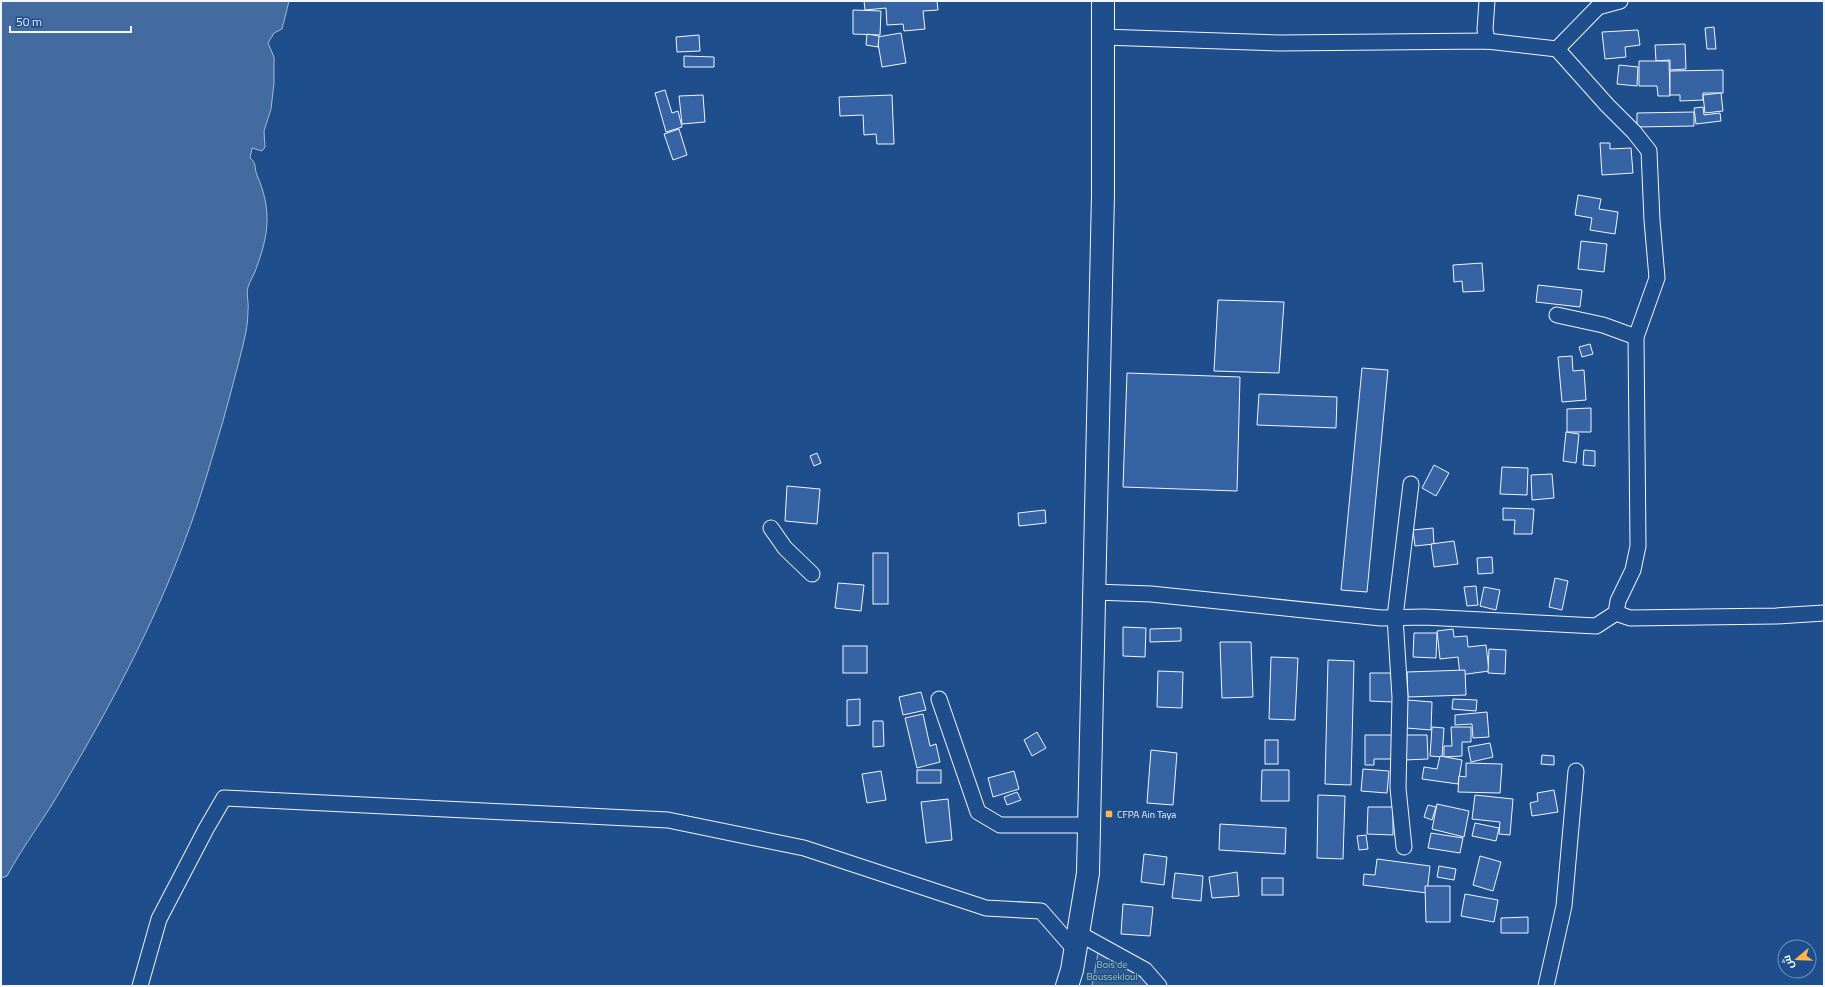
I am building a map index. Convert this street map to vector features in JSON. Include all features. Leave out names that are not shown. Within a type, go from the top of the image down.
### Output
[{"type":"main road","points":[[1067,986],[1072,970],[1088,873],[1104,194],[1103,1]]},
{"type":"street","points":[[1487,1],[1485,29],[1487,41]]},
{"type":"street","points":[[1557,49],[1597,4],[1620,1]]},
{"type":"street","points":[[1094,592],[1151,594],[1381,618],[1424,617],[1596,626],[1616,613],[1618,601],[1633,570],[1638,546],[1636,337],[1657,278],[1652,220],[1649,151],[1634,132],[1607,105],[1557,49],[1487,41],[1280,43],[1103,37]]},
{"type":"street","points":[[1558,315],[1604,325],[1636,337]]},
{"type":"street","points":[[1404,847],[1398,788],[1400,697],[1395,617],[1412,484]]},
{"type":"street","points":[[771,528],[785,548],[812,574]]},
{"type":"street","points":[[1616,613],[1630,618],[1776,616],[1824,613]]},
{"type":"street","points":[[939,699],[978,812],[1000,825],[1089,825]]},
{"type":"street","points":[[1546,986],[1564,906],[1576,771]]},
{"type":"street","points":[[140,986],[159,919],[224,798],[668,820],[804,848],[986,908],[1041,911],[1077,942],[1145,970],[1159,986]]},
{"type":"shaded area","points":[[1,1],[289,1],[282,29],[274,33],[268,43],[274,57],[274,83],[271,109],[264,131],[265,147],[262,151],[252,148],[250,158],[254,164],[265,200],[267,211],[266,233],[255,271],[247,289],[247,323],[241,354],[223,421],[200,496],[185,540],[159,604],[130,666],[56,797],[7,876],[1,878]]},
{"type":"shaded area","name":"Bois de Boussekloul","points":[[1100,942],[1134,964],[1151,986],[1092,986]]},
{"type":"building","points":[[864,1],[937,1],[938,10],[923,11],[925,29],[904,31],[903,24],[887,25],[886,8],[865,10]]},
{"type":"building","points":[[853,10],[881,11],[880,35],[853,34]]},
{"type":"building","points":[[1714,27],[1716,49],[1707,49],[1705,28]]},
{"type":"building","points":[[1638,30],[1640,45],[1625,47],[1626,57],[1605,59],[1602,32]]},
{"type":"building","points":[[901,33],[906,63],[882,67],[877,37]]},
{"type":"building","points":[[867,34],[879,36],[878,47],[866,45]]},
{"type":"building","points":[[699,35],[700,51],[677,52],[676,37]]},
{"type":"building","points":[[1685,44],[1686,69],[1670,70],[1670,60],[1656,61],[1655,45]]},
{"type":"building","points":[[684,56],[714,57],[714,67],[684,67]]},
{"type":"building","points":[[1639,61],[1669,61],[1670,96],[1658,96],[1657,86],[1639,86]]},
{"type":"building","points":[[1619,65],[1638,67],[1637,86],[1617,84]]},
{"type":"building","points":[[1723,70],[1723,93],[1703,93],[1703,100],[1680,101],[1680,95],[1670,95],[1670,71]]},
{"type":"building","points":[[665,90],[672,113],[678,111],[682,127],[666,132],[655,93]]},
{"type":"building","points":[[1721,93],[1723,111],[1705,113],[1703,95]]},
{"type":"building","points":[[703,95],[705,122],[682,124],[679,96]]},
{"type":"building","points":[[892,95],[894,144],[877,144],[876,134],[864,135],[863,115],[840,116],[839,97]]},
{"type":"building","points":[[1703,107],[1704,115],[1720,113],[1721,121],[1696,124],[1694,108]]},
{"type":"building","points":[[1694,112],[1694,126],[1637,127],[1637,113]]},
{"type":"building","points":[[679,129],[687,155],[673,160],[664,134]]},
{"type":"building","points":[[1600,143],[1610,143],[1610,149],[1631,148],[1633,173],[1602,175]]},
{"type":"building","points":[[1578,195],[1601,199],[1599,209],[1618,212],[1615,234],[1590,230],[1592,218],[1575,215]]},
{"type":"building","points":[[1581,241],[1607,244],[1604,272],[1578,269]]},
{"type":"building","points":[[1482,263],[1484,291],[1463,292],[1462,281],[1454,282],[1453,265]]},
{"type":"building","points":[[1538,285],[1582,290],[1580,307],[1536,302]]},
{"type":"building","points":[[1218,300],[1284,302],[1279,373],[1214,371]]},
{"type":"building","points":[[1590,344],[1593,354],[1582,357],[1579,347]]},
{"type":"building","points":[[1572,356],[1573,371],[1584,370],[1586,400],[1562,402],[1558,357]]},
{"type":"building","points":[[1362,368],[1388,370],[1367,592],[1341,590]]},
{"type":"building","points":[[1127,373],[1240,377],[1237,491],[1123,487]]},
{"type":"building","points":[[1259,394],[1337,397],[1336,428],[1257,425]]},
{"type":"building","points":[[1591,408],[1591,432],[1567,432],[1567,409]]},
{"type":"building","points":[[1566,432],[1579,434],[1576,463],[1563,461]]},
{"type":"building","points":[[1584,450],[1595,451],[1595,466],[1583,465]]},
{"type":"building","points":[[817,453],[821,463],[814,466],[810,456]]},
{"type":"building","points":[[1434,465],[1449,473],[1436,496],[1422,488]]},
{"type":"building","points":[[1502,467],[1528,468],[1527,495],[1500,494]]},
{"type":"building","points":[[1552,474],[1554,498],[1532,500],[1531,475]]},
{"type":"building","points":[[787,486],[820,489],[817,524],[785,521]]},
{"type":"building","points":[[1503,508],[1534,509],[1532,534],[1514,534],[1515,520],[1503,520]]},
{"type":"building","points":[[1045,510],[1046,523],[1019,526],[1018,513]]},
{"type":"building","points":[[1433,528],[1434,544],[1415,546],[1413,530]]},
{"type":"building","points":[[1454,541],[1458,564],[1434,567],[1431,544]]},
{"type":"building","points":[[873,553],[888,553],[888,604],[873,604]]},
{"type":"building","points":[[1492,557],[1493,573],[1478,574],[1477,558]]},
{"type":"building","points":[[1555,578],[1568,581],[1562,610],[1549,607]]},
{"type":"building","points":[[838,583],[864,585],[861,611],[835,608]]},
{"type":"building","points":[[1476,586],[1478,605],[1467,606],[1464,587]]},
{"type":"building","points":[[1484,587],[1500,590],[1496,610],[1480,606]]},
{"type":"building","points":[[1123,627],[1146,628],[1145,657],[1123,656]]},
{"type":"building","points":[[1181,628],[1181,641],[1150,642],[1150,629]]},
{"type":"building","points":[[1453,629],[1454,637],[1467,636],[1468,647],[1486,645],[1489,671],[1460,675],[1458,657],[1440,659],[1437,631]]},
{"type":"building","points":[[1414,633],[1437,633],[1436,658],[1413,657]]},
{"type":"building","points":[[1220,642],[1251,642],[1253,697],[1222,698]]},
{"type":"building","points":[[843,646],[867,646],[867,673],[843,673]]},
{"type":"building","points":[[1489,649],[1506,650],[1505,674],[1488,673]]},
{"type":"building","points":[[1271,657],[1298,658],[1295,720],[1269,719]]},
{"type":"building","points":[[1328,660],[1354,661],[1351,785],[1325,784]]},
{"type":"building","points":[[1465,670],[1466,695],[1408,697],[1407,672]]},
{"type":"building","points":[[1158,671],[1183,672],[1182,708],[1157,707]]},
{"type":"building","points":[[1370,673],[1393,673],[1393,702],[1370,701]]},
{"type":"building","points":[[921,692],[926,710],[903,715],[899,697]]},
{"type":"building","points":[[860,699],[860,725],[847,726],[847,700]]},
{"type":"building","points":[[1453,699],[1477,700],[1476,711],[1452,709]]},
{"type":"building","points":[[1407,700],[1432,702],[1431,730],[1406,728]]},
{"type":"building","points":[[1487,712],[1489,737],[1473,738],[1472,724],[1455,725],[1455,715]]},
{"type":"building","points":[[923,714],[930,746],[936,744],[940,762],[917,768],[905,718]]},
{"type":"building","points":[[873,721],[883,721],[884,746],[873,747]]},
{"type":"building","points":[[1432,727],[1444,728],[1442,757],[1430,756]]},
{"type":"building","points":[[1451,727],[1471,727],[1471,742],[1462,742],[1462,756],[1444,757],[1444,746],[1452,746]]},
{"type":"building","points":[[1037,732],[1046,748],[1032,756],[1024,740]]},
{"type":"building","points":[[1365,735],[1393,735],[1393,759],[1374,759],[1374,765],[1365,765]]},
{"type":"building","points":[[1404,735],[1427,735],[1428,759],[1404,760]]},
{"type":"building","points":[[1265,740],[1278,740],[1278,764],[1265,764]]},
{"type":"building","points":[[1490,743],[1493,757],[1471,762],[1468,747]]},
{"type":"building","points":[[1151,750],[1177,753],[1173,805],[1147,803]]},
{"type":"building","points":[[1542,755],[1554,756],[1554,765],[1541,764]]},
{"type":"building","points":[[1440,756],[1462,760],[1458,784],[1422,779],[1424,767],[1437,769]]},
{"type":"building","points":[[1466,763],[1502,764],[1500,793],[1458,792],[1459,776],[1466,777]]},
{"type":"building","points":[[1363,769],[1389,771],[1387,793],[1361,791]]},
{"type":"building","points":[[917,770],[941,770],[941,783],[917,783]]},
{"type":"building","points":[[1262,770],[1289,770],[1289,801],[1261,801]]},
{"type":"building","points":[[881,771],[886,800],[867,803],[862,774]]},
{"type":"building","points":[[1014,771],[1019,789],[993,797],[988,778]]},
{"type":"building","points":[[1554,790],[1558,812],[1532,816],[1530,803],[1538,801],[1537,793]]},
{"type":"building","points":[[1017,792],[1021,800],[1007,805],[1004,797]]},
{"type":"building","points":[[1318,795],[1345,796],[1343,859],[1317,858]]},
{"type":"building","points":[[1475,795],[1513,799],[1510,835],[1499,834],[1500,822],[1472,819]]},
{"type":"building","points":[[948,799],[952,840],[926,843],[921,802]]},
{"type":"building","points":[[1437,804],[1469,811],[1464,837],[1432,829]]},
{"type":"building","points":[[1428,805],[1436,807],[1432,820],[1424,817]]},
{"type":"building","points":[[1368,807],[1393,807],[1393,835],[1367,834]]},
{"type":"building","points":[[1475,823],[1499,828],[1496,841],[1472,836]]},
{"type":"building","points":[[1220,824],[1286,828],[1285,854],[1219,850]]},
{"type":"building","points":[[1431,833],[1463,838],[1460,853],[1428,848]]},
{"type":"building","points":[[1366,835],[1368,849],[1359,850],[1357,836]]},
{"type":"building","points":[[1144,854],[1167,857],[1164,885],[1141,882]]},
{"type":"building","points":[[1480,856],[1501,862],[1493,891],[1473,885]]},
{"type":"building","points":[[1377,859],[1430,866],[1427,893],[1363,885],[1364,874],[1375,875]]},
{"type":"building","points":[[1439,866],[1456,869],[1454,880],[1437,877]]},
{"type":"building","points":[[1237,872],[1239,896],[1212,898],[1209,877]]},
{"type":"building","points":[[1175,873],[1203,876],[1201,901],[1172,898]]},
{"type":"building","points":[[1262,878],[1283,878],[1283,895],[1262,895]]},
{"type":"building","points":[[1425,886],[1450,886],[1450,922],[1426,922]]},
{"type":"building","points":[[1465,894],[1498,900],[1494,922],[1461,916]]},
{"type":"building","points":[[1123,904],[1153,907],[1150,936],[1121,934]]},
{"type":"building","points":[[1528,917],[1528,933],[1501,933],[1501,918]]},
{"type":"place","name":"CFPA Ain Taya","points":[[1109,814]]}]
